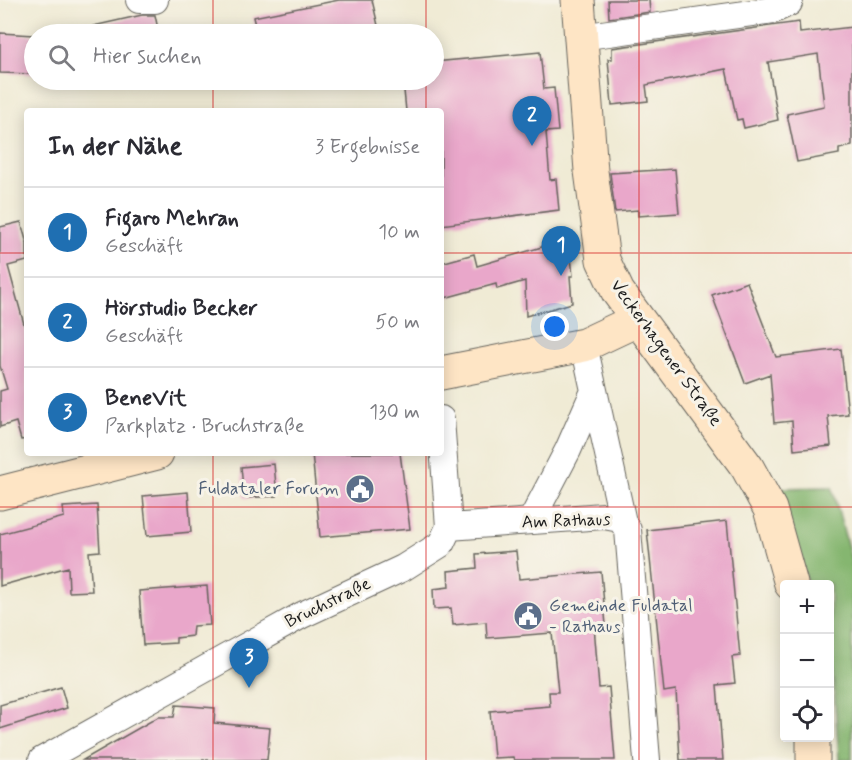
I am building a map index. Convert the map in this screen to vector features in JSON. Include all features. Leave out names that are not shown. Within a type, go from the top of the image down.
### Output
[{"type":"street","points":[[140,0],[155,0]]},
{"type":"street","name":"Veckerhagener Straße","points":[[578,0],[591,171],[603,260],[618,292],[747,467],[770,509],[790,580]]},
{"type":"street","points":[[580,37],[774,10],[789,3],[790,0]]},
{"type":"street","points":[[444,372],[584,345],[638,320]]},
{"type":"street","points":[[584,345],[622,522]]},
{"type":"street","points":[[531,521],[568,450],[594,391]]},
{"type":"street","points":[[0,493],[145,456]]},
{"type":"street","points":[[444,456],[449,527]]},
{"type":"street","name":"Am Rathaus","points":[[449,527],[604,516],[614,516],[622,522],[628,530],[629,539],[647,760]]},
{"type":"street","name":"Bruchstraße","points":[[42,760],[302,615],[403,568],[441,544],[449,527]]},
{"type":"street","points":[[813,742],[813,760]]},
{"type":"green space","points":[[832,487],[852,562],[852,760],[839,760],[834,689],[834,580],[807,580],[778,488]]},
{"type":"building","points":[[339,0],[372,0],[378,24],[255,24],[253,17]]},
{"type":"building","points":[[608,0],[649,0],[650,12],[609,18]]},
{"type":"building","points":[[142,15],[155,15],[157,24],[102,24]]},
{"type":"building","points":[[799,22],[800,33],[852,27],[852,146],[839,149],[839,154],[797,162],[787,114],[824,106],[818,54],[768,62],[778,120],[744,128],[742,119],[737,120],[726,69],[646,85],[648,101],[612,105],[608,59],[612,59],[612,48]]},
{"type":"building","points":[[0,33],[24,34],[24,74],[0,73]]},
{"type":"building","points":[[540,52],[544,89],[554,88],[558,131],[546,132],[550,180],[556,179],[559,210],[444,225],[444,108],[406,108],[404,90],[444,90],[444,61]]},
{"type":"building","points":[[675,169],[679,213],[638,216],[638,210],[615,212],[610,173]]},
{"type":"building","points":[[21,222],[24,233],[24,262],[8,266],[24,324],[24,440],[21,440],[16,422],[0,427],[0,391],[7,389],[0,366],[0,227]]},
{"type":"building","points":[[569,239],[573,276],[570,276],[572,303],[526,316],[525,281],[497,289],[496,284],[444,298],[444,262],[474,254],[477,266]]},
{"type":"building","points":[[747,282],[776,357],[841,349],[848,414],[828,416],[831,446],[794,450],[792,421],[774,423],[770,374],[745,383],[712,295]]},
{"type":"building","name":"Fuldataler Forum","points":[[312,456],[400,456],[410,529],[320,537]]},
{"type":"building","points":[[274,464],[277,496],[244,498],[241,467]]},
{"type":"building","points":[[188,492],[191,532],[147,536],[143,496]]},
{"type":"building","points":[[97,505],[100,551],[89,552],[92,591],[69,592],[68,567],[0,586],[0,534],[64,517],[63,507]]},
{"type":"building","points":[[727,521],[740,656],[732,657],[735,683],[717,685],[723,760],[680,760],[676,690],[664,692],[647,530]]},
{"type":"building","name":"Gemeinde Fuldatal - Rathaus","points":[[516,551],[519,579],[601,572],[606,625],[594,626],[599,688],[609,687],[615,760],[494,758],[490,711],[550,706],[549,692],[558,692],[552,633],[487,638],[486,622],[453,625],[451,608],[434,609],[433,589],[449,587],[448,571],[477,568],[476,554]]},
{"type":"building","points":[[207,586],[210,625],[193,626],[192,636],[176,638],[176,643],[143,645],[139,591]]},
{"type":"building","points":[[61,687],[67,708],[0,729],[0,705]]},
{"type":"building","points":[[176,705],[215,708],[214,723],[270,728],[267,760],[83,760],[158,717],[174,717]]},
{"type":"place","name":"Hörstudio Becker","points":[[532,146]]},
{"type":"place","name":"Figaro Mehran","points":[[561,276]]},
{"type":"place","name":"Fuldataler Forum","points":[[360,489]]},
{"type":"place","name":"Gemeinde Fuldatal - Rathaus","points":[[528,616]]},
{"type":"place","name":"BeneVit","points":[[249,688]]}]
